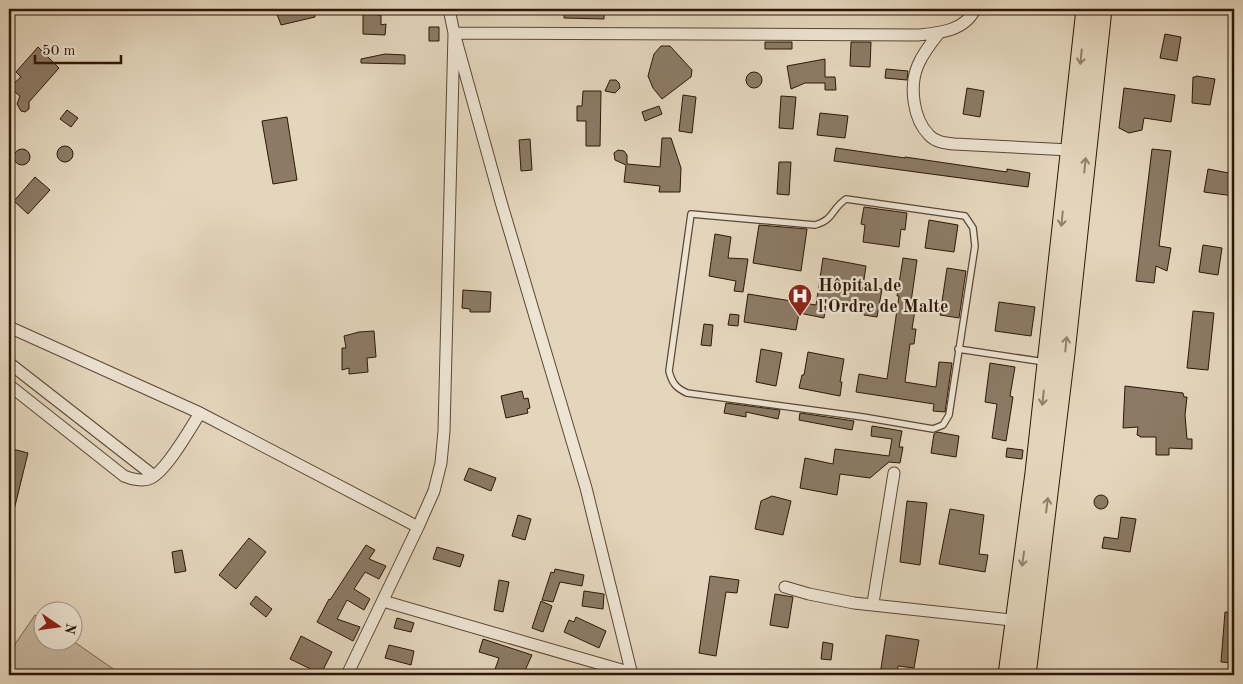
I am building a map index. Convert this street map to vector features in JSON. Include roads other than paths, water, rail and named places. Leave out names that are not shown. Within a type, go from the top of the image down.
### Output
[{"type":"main road","points":[[1026,675],[1024,621],[1035,473],[1086,9]]},
{"type":"main road","points":[[1008,675],[1024,621],[1065,353],[1102,9]]},
{"type":"street","points":[[449,9],[501,202],[586,488],[632,674]]},
{"type":"street","points":[[454,33],[908,35],[939,33],[961,25],[969,20],[975,9]]},
{"type":"street","points":[[347,675],[418,528],[434,491],[441,463],[444,431],[454,33]]},
{"type":"street","points":[[939,33],[917,66],[913,82],[914,103],[920,122],[929,135],[939,142],[954,144],[1070,150]]},
{"type":"street","points":[[9,326],[200,413],[418,528]]},
{"type":"street","points":[[9,363],[154,476]]},
{"type":"street","points":[[9,385],[124,476],[132,479],[149,480],[162,470],[200,413]]},
{"type":"street","points":[[873,604],[894,473]]},
{"type":"street","points":[[784,587],[836,600],[1024,621]]},
{"type":"street","points":[[383,601],[632,674]]},
{"type":"lane","points":[[846,199],[965,216],[974,228],[975,246],[958,348],[948,415],[942,425],[933,429],[863,417],[687,393],[679,390],[672,382],[670,371],[691,214],[815,225],[825,222],[832,216],[838,205],[846,199]]},
{"type":"lane","points":[[958,348],[1046,363]]},
{"type":"place","name":"Hôpital de l'Ordre de Malte","points":[[800,317]]}]
